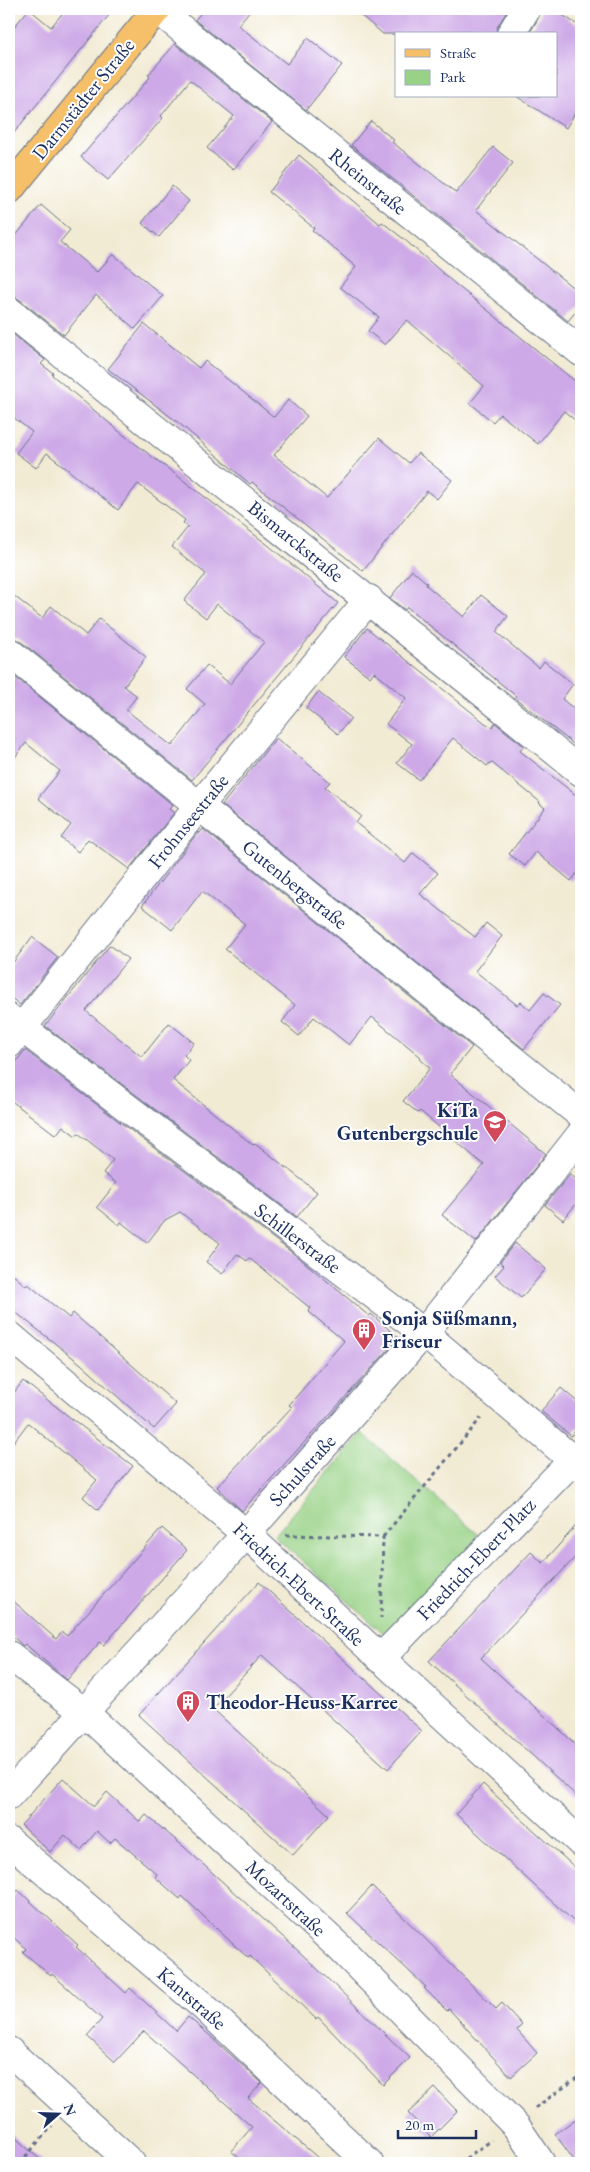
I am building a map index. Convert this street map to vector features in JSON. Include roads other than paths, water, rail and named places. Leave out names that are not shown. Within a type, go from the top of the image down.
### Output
[{"type":"main road","name":"Darmstädter Straße","points":[[9,190],[157,9]]},
{"type":"street","name":"Rheinstraße","points":[[157,9],[581,352]]},
{"type":"street","points":[[512,32],[526,9]]},
{"type":"street","name":"Bismarckstraße","points":[[9,311],[369,599],[581,772]]},
{"type":"street","name":"Frohnseestraße","points":[[13,1030],[369,599]]},
{"type":"street","name":"Gutenbergstraße","points":[[9,652],[581,1115]]},
{"type":"street","name":"Schillerstraße","points":[[13,1030],[424,1333],[577,1463]]},
{"type":"street","name":"Schulstraße","points":[[9,1795],[246,1534],[424,1333],[581,1134]]},
{"type":"street","name":"Friedrich-Ebert-Straße","points":[[9,1335],[246,1534],[581,1843]]},
{"type":"street","name":"Friedrich-Ebert-Platz","points":[[380,1659],[577,1463]]},
{"type":"street","name":"Mozartstraße","points":[[9,1655],[84,1712],[339,1948],[513,2124],[541,2163]]},
{"type":"street","name":"Kantstraße","points":[[9,1841],[204,2007],[369,2163]]},
{"type":"street","points":[[9,2051],[131,2163]]},
{"type":"place","name":"KiTa Gutenbergschule","points":[[495,1143]]},
{"type":"place","name":"Sonja Süßmann, Friseur","points":[[364,1351]]},
{"type":"place","name":"Theodor-Heuss-Karree","points":[[188,1723]]}]
